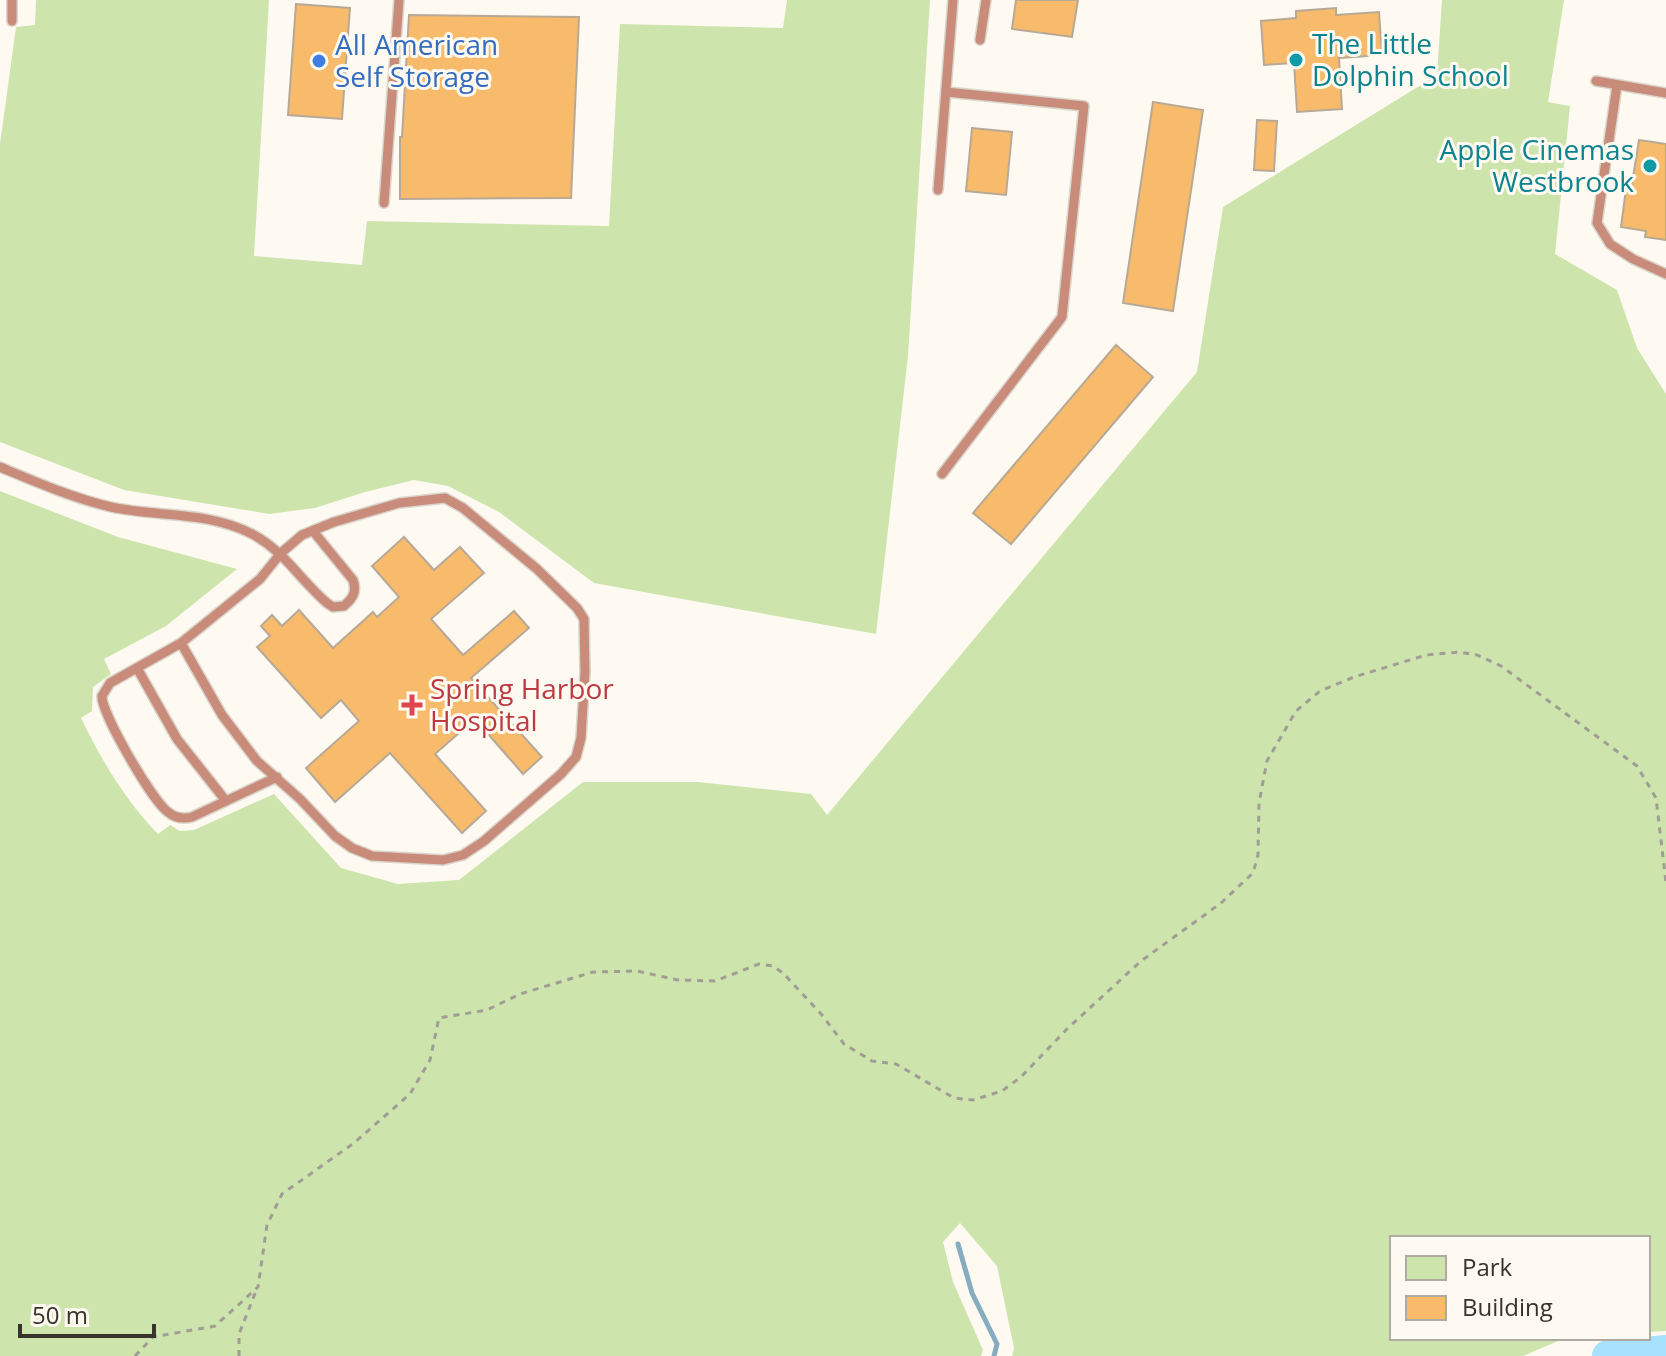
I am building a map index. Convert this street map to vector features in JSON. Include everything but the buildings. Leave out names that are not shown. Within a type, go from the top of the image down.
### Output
[{"type":"lane","points":[[12,0],[12,21]]},
{"type":"lane","points":[[384,203],[399,0]]},
{"type":"lane","points":[[938,190],[953,0]]},
{"type":"lane","points":[[980,40],[986,0]]},
{"type":"lane","points":[[1596,81],[1666,93]]},
{"type":"lane","points":[[1617,85],[1597,223],[1610,244],[1666,274]]},
{"type":"lane","points":[[942,474],[1062,317],[1084,106],[946,92]]},
{"type":"lane","points":[[0,467],[75,497],[112,507],[210,518],[250,533],[281,553],[319,596],[333,607],[344,606],[354,595],[353,580],[313,531]]},
{"type":"lane","points":[[181,643],[222,715],[257,761],[277,777],[335,836],[352,848],[372,856],[443,860],[463,855],[484,841],[561,774],[576,757],[581,738],[584,619],[577,608],[537,569],[463,508],[445,498],[399,503],[302,535],[281,553],[260,579],[181,643],[110,683],[104,689],[101,704],[128,754],[168,813],[186,818],[277,777]]},
{"type":"lane","points":[[137,668],[177,739],[226,801]]},
{"type":"path","points":[[239,1356],[239,1334],[258,1287],[267,1225],[282,1194],[354,1143],[410,1094],[430,1060],[439,1018],[487,1010],[520,994],[593,972],[637,971],[678,980],[715,981],[759,964],[773,966],[783,973],[844,1044],[872,1061],[896,1064],[954,1098],[973,1100],[1002,1091],[1021,1077],[1067,1029],[1141,961],[1221,903],[1253,873],[1258,855],[1259,803],[1267,761],[1296,711],[1320,691],[1354,677],[1426,655],[1459,652],[1477,655],[1501,666],[1637,766],[1656,798],[1666,882]]},
{"type":"path","points":[[135,1356],[153,1337],[215,1326],[258,1287]]},
{"type":"green space","points":[[36,0],[269,0],[254,256],[362,265],[367,221],[609,226],[620,24],[783,28],[787,0],[930,0],[908,356],[876,634],[594,583],[499,512],[448,486],[414,480],[315,508],[269,514],[124,490],[0,442],[0,144],[16,27],[35,25]]},
{"type":"green space","points":[[1442,0],[1564,0],[1548,102],[1570,106],[1555,254],[1617,290],[1637,348],[1666,394],[1666,1331],[1650,1332],[1650,1236],[1390,1236],[1390,1340],[1560,1340],[1523,1356],[1012,1356],[1014,1348],[997,1266],[960,1223],[943,1242],[953,1282],[983,1350],[981,1356],[0,1356],[0,491],[118,537],[237,569],[166,626],[104,659],[111,674],[93,687],[92,711],[81,718],[115,779],[158,834],[170,825],[180,831],[194,830],[274,794],[341,868],[398,884],[459,880],[583,782],[698,782],[811,794],[827,815],[1197,372],[1223,207],[1437,75]]},
{"type":"waterway","points":[[958,1244],[972,1293],[997,1344],[994,1356]]},
{"type":"waterway","points":[[1608,1356],[1666,1351]]},
{"type":"place","name":"The Little Dolphin School","points":[[1296,60]]},
{"type":"place","name":"All American Self Storage","points":[[319,61]]},
{"type":"place","name":"Apple Cinemas Westbrook","points":[[1650,166]]},
{"type":"place","name":"Spring Harbor Hospital","points":[[412,705]]}]
